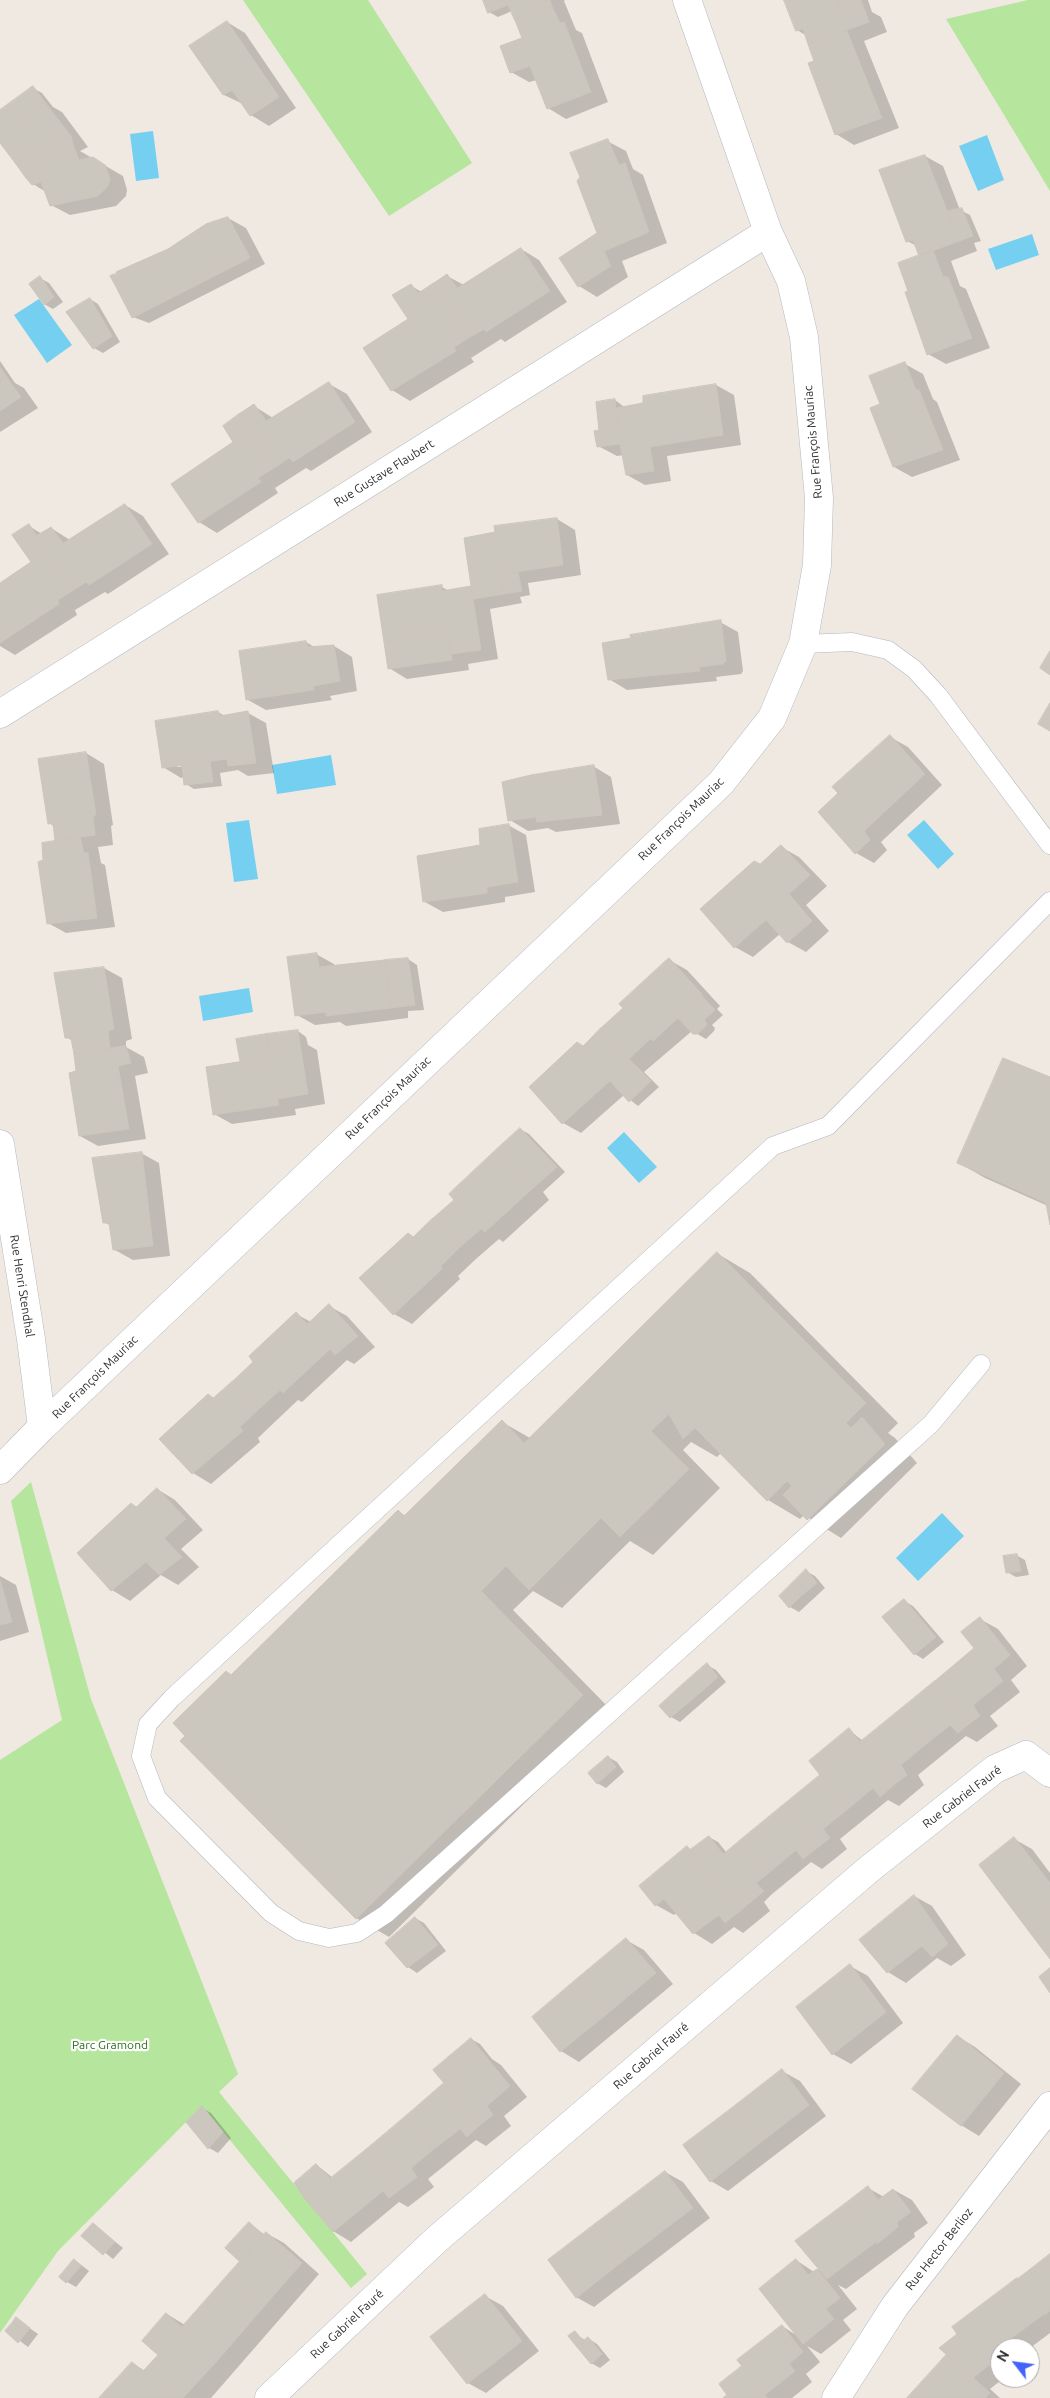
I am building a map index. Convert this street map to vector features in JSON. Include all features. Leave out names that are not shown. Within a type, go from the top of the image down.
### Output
[{"type":"street","name":"Rue François Mauriac","points":[[0,1470],[42,1427],[721,783],[772,718],[803,644],[817,565],[819,498],[804,337],[791,281],[768,232],[687,0]]},
{"type":"street","name":"Rue Gustave Flaubert","points":[[0,714],[768,232]]},
{"type":"street","name":"Rue Henri Stendhal","points":[[0,1144],[31,1339],[42,1427]]},
{"type":"street","name":"Rue Gabriel Fauré","points":[[269,2398],[436,2240],[868,1870],[995,1769],[1026,1755],[1050,1773]]},
{"type":"street","name":"Rue Hector Berlioz","points":[[836,2398],[895,2306],[1050,2106]]},
{"type":"lane","points":[[803,644],[852,642],[888,650],[914,668],[938,695],[1050,844]]},
{"type":"lane","points":[[981,1364],[931,1424],[386,1914],[357,1933],[329,1938],[300,1931],[271,1912],[157,1798],[141,1756],[148,1724],[172,1698],[772,1146],[828,1126],[1050,901]]},
{"type":"green space","points":[[243,0],[368,0],[472,163],[389,216]]},
{"type":"green space","points":[[1028,0],[1050,0],[1050,191],[946,19]]},
{"type":"green space","name":"Parc Gramond","points":[[31,1482],[91,1699],[238,2074],[219,2092],[367,2274],[351,2288],[202,2106],[58,2251],[0,2333],[0,1760],[62,1720],[11,1501]]},
{"type":"water","points":[[153,131],[159,178],[136,181],[130,134]]},
{"type":"water","points":[[987,135],[1004,180],[978,191],[959,146]]},
{"type":"water","points":[[1032,234],[1039,255],[996,270],[988,249]]},
{"type":"water","points":[[39,299],[72,345],[47,363],[14,315]]},
{"type":"water","points":[[331,755],[336,785],[277,794],[272,765]]},
{"type":"water","points":[[249,820],[258,879],[234,882],[226,823]]},
{"type":"water","points":[[924,820],[954,854],[938,869],[907,835]]},
{"type":"water","points":[[249,988],[253,1012],[203,1021],[199,996]]},
{"type":"water","points":[[624,1132],[657,1167],[639,1183],[607,1148]]},
{"type":"water","points":[[942,1513],[964,1536],[918,1581],[896,1558]]},
{"type":"building","points":[[483,0],[506,0],[508,5],[488,13]]},
{"type":"building","points":[[506,0],[550,0],[552,7],[515,20]]},
{"type":"building","points":[[784,0],[837,0],[842,13],[863,6],[869,22],[808,44],[803,29],[796,31]]},
{"type":"building","points":[[837,0],[861,0],[863,6],[842,13]]},
{"type":"building","points":[[552,7],[560,23],[564,22],[591,92],[547,109],[530,66],[510,73],[500,46],[522,38],[515,20]]},
{"type":"building","points":[[227,21],[279,97],[250,116],[232,90],[223,95],[189,46]]},
{"type":"building","points":[[847,31],[882,118],[835,135],[808,63],[814,61],[808,44]]},
{"type":"building","points":[[33,86],[44,101],[0,133],[0,110]]},
{"type":"building","points":[[44,101],[71,136],[16,164],[0,143],[0,133]]},
{"type":"building","points":[[71,136],[73,145],[26,178],[16,164]]},
{"type":"building","points":[[608,139],[619,165],[625,163],[649,232],[604,251],[611,266],[578,287],[559,258],[597,233],[577,181],[580,177],[570,153]]},
{"type":"building","points":[[73,145],[79,160],[93,157],[105,165],[110,179],[108,186],[98,196],[50,206],[41,182],[32,185],[26,178]]},
{"type":"building","points":[[925,155],[959,241],[919,256],[913,240],[906,242],[879,170]]},
{"type":"building","points":[[962,208],[973,236],[959,241],[948,211]]},
{"type":"building","points":[[228,217],[248,254],[130,314],[114,283],[118,281],[116,272],[168,249],[206,224]]},
{"type":"building","points":[[521,248],[550,291],[486,332],[484,329],[470,337],[434,283],[447,274],[457,288]]},
{"type":"building","points":[[933,250],[943,277],[948,277],[972,338],[927,355],[905,292],[908,291],[898,263]]},
{"type":"building","points":[[248,254],[250,258],[132,318],[130,314]]},
{"type":"building","points":[[115,274],[118,281],[114,283],[110,276]]},
{"type":"building","points":[[40,276],[54,297],[44,305],[29,284]]},
{"type":"building","points":[[434,283],[470,337],[454,347],[456,351],[391,391],[363,348],[408,319],[392,295],[411,284],[418,293]]},
{"type":"building","points":[[90,298],[112,336],[93,349],[66,312]]},
{"type":"building","points":[[905,362],[916,390],[919,390],[943,450],[893,467],[870,408],[880,404],[869,376]]},
{"type":"building","points":[[0,367],[6,376],[0,380]]},
{"type":"building","points":[[6,376],[21,397],[0,411],[0,380]]},
{"type":"building","points":[[329,382],[355,422],[293,462],[289,458],[274,468],[239,414],[254,404],[266,421]]},
{"type":"building","points":[[716,384],[723,435],[650,447],[654,471],[626,475],[620,444],[597,447],[594,431],[617,427],[616,408],[643,403],[643,396]]},
{"type":"building","points":[[615,399],[617,427],[599,430],[596,402]]},
{"type":"building","points":[[239,414],[274,468],[258,478],[261,482],[198,523],[171,484],[233,442],[223,426]]},
{"type":"building","points":[[125,504],[152,544],[89,585],[86,582],[72,591],[36,536],[51,527],[63,543]]},
{"type":"building","points":[[557,518],[563,565],[501,574],[504,594],[473,599],[464,538],[495,532],[494,526]]},
{"type":"building","points":[[29,524],[72,591],[58,600],[59,604],[0,643],[0,583],[31,562],[12,535]]},
{"type":"building","points":[[518,572],[522,591],[504,594],[501,574]]},
{"type":"building","points":[[442,585],[442,591],[471,586],[481,650],[451,654],[447,632],[384,642],[377,595]]},
{"type":"building","points":[[721,620],[726,661],[723,664],[699,667],[700,671],[608,680],[602,643],[631,638],[630,635]]},
{"type":"building","points":[[447,632],[452,660],[388,669],[384,642]]},
{"type":"building","points":[[306,641],[308,647],[334,645],[340,681],[313,686],[314,690],[246,700],[239,651]]},
{"type":"building","points":[[1050,651],[1050,675],[1040,668]]},
{"type":"building","points":[[1050,703],[1050,731],[1038,724]]},
{"type":"building","points":[[218,711],[220,716],[248,711],[256,763],[228,766],[227,759],[162,768],[155,721]]},
{"type":"building","points":[[890,735],[925,774],[864,831],[870,840],[855,854],[818,812],[838,793],[832,787]]},
{"type":"building","points":[[86,752],[96,815],[93,816],[95,835],[55,841],[53,823],[48,824],[38,759]]},
{"type":"building","points":[[210,761],[213,782],[184,785],[182,765]]},
{"type":"building","points":[[594,765],[602,815],[537,822],[536,817],[508,821],[502,782],[531,775]]},
{"type":"building","points":[[509,824],[518,882],[487,887],[487,893],[423,902],[417,856],[480,845],[479,829]]},
{"type":"building","points":[[80,837],[84,853],[88,853],[97,918],[47,924],[38,862],[43,860],[42,843]]},
{"type":"building","points":[[781,845],[810,875],[789,894],[812,921],[787,943],[766,920],[734,948],[700,909],[754,861],[760,864]]},
{"type":"building","points":[[317,953],[319,967],[385,960],[391,1008],[326,1016],[326,1012],[295,1016],[287,957]]},
{"type":"building","points":[[408,958],[415,1005],[391,1008],[385,960]]},
{"type":"building","points":[[669,958],[703,995],[653,1041],[650,1039],[629,1059],[601,1028],[623,1008],[619,1004]]},
{"type":"building","points":[[104,967],[114,1029],[108,1031],[110,1048],[74,1054],[71,1038],[65,1038],[54,973]]},
{"type":"building","points":[[702,996],[715,1010],[704,1020],[706,1026],[697,1034],[693,1034],[678,1018]]},
{"type":"building","points":[[601,1028],[629,1059],[610,1076],[611,1080],[562,1124],[529,1087],[577,1042],[583,1046]]},
{"type":"building","points":[[298,1030],[299,1038],[268,1042],[266,1034]]},
{"type":"building","points":[[266,1034],[270,1057],[240,1061],[236,1039]]},
{"type":"building","points":[[299,1038],[308,1094],[277,1099],[279,1105],[213,1115],[206,1067],[270,1057],[268,1042]]},
{"type":"building","points":[[126,1046],[131,1063],[118,1066],[129,1129],[79,1136],[69,1073],[76,1071],[74,1054]]},
{"type":"building","points":[[1003,1058],[1050,1077],[1050,1225],[1046,1203],[957,1163]]},
{"type":"building","points":[[629,1059],[651,1081],[629,1102],[610,1081],[610,1076]]},
{"type":"building","points":[[520,1128],[557,1167],[532,1189],[497,1149]]},
{"type":"building","points":[[497,1149],[532,1189],[485,1232],[481,1229],[459,1248],[432,1219],[454,1200],[449,1194]]},
{"type":"building","points":[[142,1152],[153,1246],[113,1250],[109,1223],[103,1223],[92,1158]]},
{"type":"building","points":[[432,1219],[459,1248],[441,1266],[442,1269],[393,1315],[359,1278],[408,1233],[413,1237]]},
{"type":"building","points":[[717,1252],[866,1403],[846,1423],[851,1428],[862,1417],[885,1444],[807,1520],[783,1495],[792,1486],[787,1481],[767,1501],[695,1428],[683,1439],[669,1414],[651,1431],[689,1469],[620,1537],[601,1518],[529,1590],[506,1566],[481,1591],[583,1695],[356,1919],[180,1741],[185,1736],[173,1723],[226,1671],[231,1675],[398,1510],[404,1516],[502,1420],[524,1443]]},
{"type":"building","points":[[329,1304],[358,1336],[335,1355],[330,1349],[283,1393],[280,1390],[259,1409],[233,1381],[253,1362],[249,1356],[296,1312],[307,1324]]},
{"type":"building","points":[[233,1381],[259,1409],[240,1427],[243,1431],[192,1474],[159,1439],[208,1394],[213,1398]]},
{"type":"building","points":[[157,1488],[186,1519],[164,1538],[182,1557],[159,1575],[146,1562],[111,1591],[77,1553],[131,1503],[136,1507]]},
{"type":"building","points":[[1017,1554],[1021,1571],[1006,1573],[1003,1556]]},
{"type":"building","points":[[806,1569],[817,1583],[801,1596],[791,1584]]},
{"type":"building","points":[[0,1580],[12,1622],[0,1625]]},
{"type":"building","points":[[791,1584],[801,1596],[789,1608],[779,1596]]},
{"type":"building","points":[[904,1599],[936,1637],[914,1655],[882,1617]]},
{"type":"building","points":[[980,1617],[1010,1655],[994,1669],[1003,1681],[973,1705],[980,1716],[970,1723],[935,1681],[974,1648],[961,1632]]},
{"type":"building","points":[[707,1663],[718,1677],[694,1698],[683,1684]]},
{"type":"building","points":[[935,1681],[970,1723],[958,1733],[950,1725],[925,1745],[897,1712]]},
{"type":"building","points":[[683,1684],[694,1698],[670,1718],[659,1706]]},
{"type":"building","points":[[897,1712],[925,1745],[901,1765],[907,1775],[895,1784],[860,1742]]},
{"type":"building","points":[[849,1728],[860,1742],[820,1775],[809,1761]]},
{"type":"building","points":[[860,1742],[895,1784],[880,1797],[873,1788],[848,1809],[820,1775]]},
{"type":"building","points":[[608,1756],[616,1767],[597,1784],[588,1773]]},
{"type":"building","points":[[820,1775],[848,1809],[823,1829],[830,1838],[817,1848],[782,1806]]},
{"type":"building","points":[[782,1806],[817,1848],[803,1859],[796,1850],[770,1872],[743,1838]]},
{"type":"building","points":[[709,1836],[723,1854],[706,1869],[690,1850]]},
{"type":"building","points":[[1014,1837],[1050,1883],[1050,1919],[1031,1934],[979,1865]]},
{"type":"building","points":[[743,1838],[770,1872],[746,1891],[753,1900],[740,1911],[706,1869]]},
{"type":"building","points":[[687,1846],[740,1911],[725,1923],[719,1915],[693,1934],[664,1899],[655,1906],[639,1886]]},
{"type":"building","points":[[756,1883],[764,1891],[753,1900],[746,1891]]},
{"type":"building","points":[[914,1895],[948,1944],[932,1957],[922,1946],[887,1973],[859,1940]]},
{"type":"building","points":[[415,1917],[438,1945],[407,1968],[385,1943]]},
{"type":"building","points":[[1050,1919],[1050,1959],[1031,1934]]},
{"type":"building","points":[[626,1938],[656,1973],[607,2014],[578,1978]]},
{"type":"building","points":[[850,1964],[886,2012],[832,2055],[796,2007]]},
{"type":"building","points":[[1050,1968],[1050,1993],[1039,1977]]},
{"type":"building","points":[[578,1978],[607,2014],[560,2052],[532,2017]]},
{"type":"building","points":[[957,2035],[1004,2073],[961,2126],[912,2089]]},
{"type":"building","points":[[471,2038],[483,2053],[444,2083],[433,2070]]},
{"type":"building","points":[[483,2053],[510,2086],[487,2106],[493,2115],[480,2125],[444,2083]]},
{"type":"building","points":[[782,2069],[809,2105],[760,2143],[732,2108]]},
{"type":"building","points":[[444,2083],[480,2125],[467,2137],[460,2129],[434,2149],[406,2116]]},
{"type":"building","points":[[202,2106],[223,2132],[208,2149],[186,2122]]},
{"type":"building","points":[[732,2108],[760,2143],[710,2182],[683,2145]]},
{"type":"building","points":[[406,2116],[434,2149],[411,2168],[417,2177],[401,2189],[368,2148]]},
{"type":"building","points":[[368,2148],[401,2189],[389,2198],[383,2191],[333,2232],[305,2199]]},
{"type":"building","points":[[316,2164],[330,2178],[305,2199],[294,2183]]},
{"type":"building","points":[[665,2171],[693,2208],[623,2261],[595,2224]]},
{"type":"building","points":[[868,2186],[878,2200],[893,2189],[911,2212],[897,2222],[898,2227],[877,2244],[846,2203]]},
{"type":"building","points":[[846,2203],[876,2242],[827,2279],[795,2241]]},
{"type":"building","points":[[249,2222],[263,2235],[239,2261],[225,2248]]},
{"type":"building","points":[[93,2223],[115,2242],[103,2255],[81,2236]]},
{"type":"building","points":[[595,2224],[623,2261],[576,2298],[548,2260]]},
{"type":"building","points":[[266,2232],[302,2263],[261,2310],[226,2277]]},
{"type":"building","points":[[1050,2254],[1050,2311],[1045,2315],[1018,2279]]},
{"type":"building","points":[[74,2259],[81,2266],[66,2283],[59,2277]]},
{"type":"building","points":[[796,2259],[808,2275],[817,2269],[840,2298],[826,2309],[834,2319],[803,2344],[759,2289]]},
{"type":"building","points":[[226,2277],[261,2310],[218,2360],[182,2327]]},
{"type":"building","points":[[1017,2278],[1044,2314],[1012,2338],[990,2338],[990,2364],[973,2378],[939,2348],[957,2334],[952,2327]]},
{"type":"building","points":[[485,2294],[522,2341],[467,2384],[430,2337]]},
{"type":"building","points":[[166,2313],[218,2360],[183,2398],[174,2398],[143,2371],[158,2355],[142,2341]]},
{"type":"building","points":[[16,2317],[30,2328],[26,2333],[13,2322]]},
{"type":"building","points":[[13,2322],[26,2333],[18,2343],[5,2331]]},
{"type":"building","points":[[782,2325],[803,2352],[789,2364],[795,2371],[765,2395],[737,2360]]},
{"type":"building","points":[[575,2331],[584,2342],[577,2347],[568,2336]]},
{"type":"building","points":[[588,2337],[602,2354],[591,2364],[577,2347]]},
{"type":"building","points":[[947,2354],[990,2393],[985,2398],[907,2398]]},
{"type":"building","points":[[132,2362],[143,2371],[174,2398],[99,2398]]},
{"type":"building","points":[[742,2366],[767,2398],[723,2398],[727,2395],[719,2384]]}]
